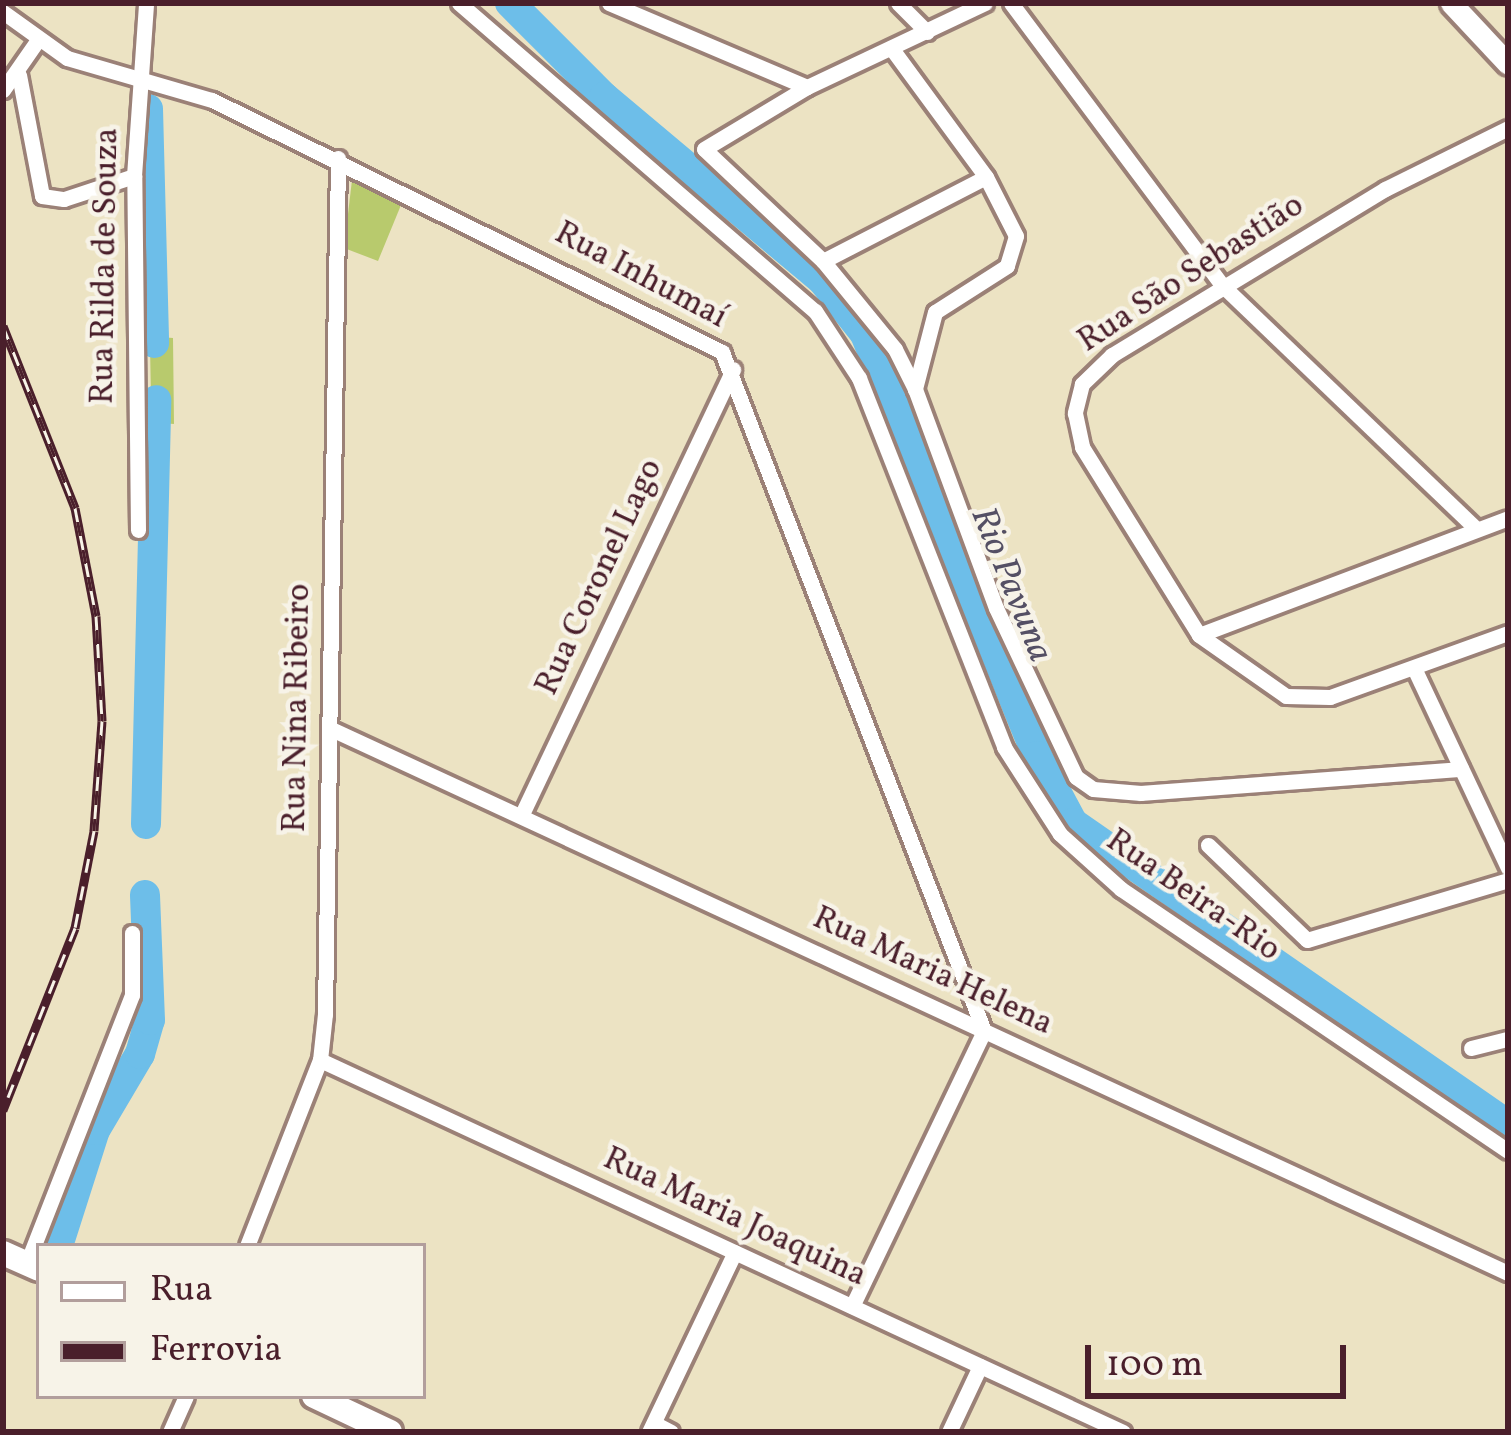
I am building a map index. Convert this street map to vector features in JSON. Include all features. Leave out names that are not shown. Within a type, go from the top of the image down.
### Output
[{"type":"main road","points":[[1451,3],[1508,64]]},
{"type":"main road","points":[[320,1399],[390,1432]]},
{"type":"street","name":"Rua Rilda de Souza","points":[[139,530],[134,176],[146,3]]},
{"type":"street","name":"Rua Beira-Rio","points":[[459,3],[815,310],[859,378],[1004,747],[1060,834],[1121,889],[1508,1151]]},
{"type":"street","points":[[608,3],[807,87]]},
{"type":"street","points":[[898,3],[927,32]]},
{"type":"street","points":[[985,3],[807,87],[704,149],[824,261],[895,349],[915,389],[1038,705],[1076,777],[1093,789],[1141,793],[1461,769]]},
{"type":"street","points":[[1011,3],[1222,286],[1476,529]]},
{"type":"street","name":"Rua Inhumaí","points":[[3,12],[37,41],[90,68],[212,100],[338,158],[702,337],[733,369],[984,1031]]},
{"type":"street","points":[[3,90],[19,75],[37,41]]},
{"type":"street","points":[[892,49],[986,177],[1017,250],[1007,266],[935,312],[915,389]]},
{"type":"street","points":[[19,75],[42,196],[64,199],[134,176]]},
{"type":"street","name":"Rua São Sebastião","points":[[1508,128],[1222,286],[1092,370],[1075,412],[1082,447],[1199,635],[1260,681],[1308,700],[1508,633]]},
{"type":"street","name":"Rua Nina Ribeiro","points":[[248,1243],[320,1060],[338,158]]},
{"type":"street","points":[[824,261],[986,177]]},
{"type":"street","name":"Rua Coronel Lago","points":[[523,812],[733,369]]},
{"type":"street","points":[[1199,635],[1508,518]]},
{"type":"street","points":[[1414,668],[1508,868]]},
{"type":"street","name":"Rua Maria Helena","points":[[329,728],[523,812],[1508,1273]]},
{"type":"street","points":[[1208,844],[1307,940],[1508,880]]},
{"type":"street","points":[[20,1263],[132,995],[133,933]]},
{"type":"street","points":[[852,1306],[984,1031]]},
{"type":"street","points":[[1471,1048],[1508,1040]]},
{"type":"street","name":"Rua Maria Joaquina","points":[[320,1060],[1123,1432]]},
{"type":"street","points":[[671,1432],[652,1428],[734,1252]]},
{"type":"street","points":[[949,1432],[980,1366]]},
{"type":"street","points":[[170,1432],[185,1399]]},
{"type":"green space","points":[[352,180],[401,205],[378,261],[344,248]]},
{"type":"green space","points":[[160,337],[173,338],[174,424],[161,423],[160,398],[151,398],[150,346]]},
{"type":"waterway","name":"Rio Pavuna","points":[[510,3],[604,97],[823,281],[865,334],[1037,756],[1073,823],[1508,1125]]},
{"type":"waterway","points":[[148,109],[154,343]]},
{"type":"waterway","points":[[146,824],[156,400]]},
{"type":"waterway","points":[[59,1243],[95,1130],[140,1054],[150,1020],[145,895]]},
{"type":"railway","points":[[3,326],[75,508],[96,616],[102,721],[94,831],[75,928],[3,1110]]}]
